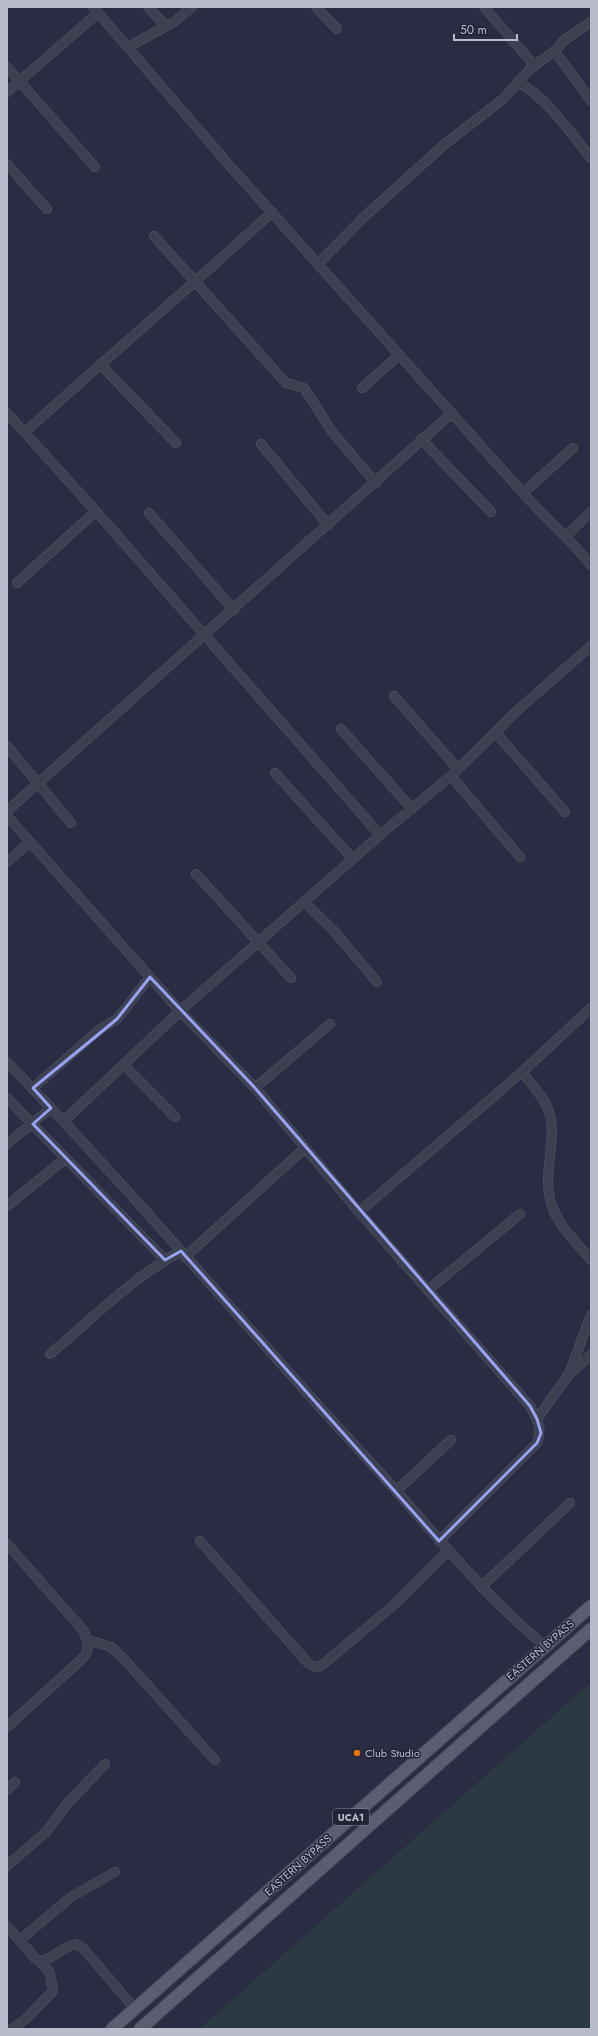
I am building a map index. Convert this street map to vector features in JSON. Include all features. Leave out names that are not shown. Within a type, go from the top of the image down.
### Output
[{"type":"main road","name":"EASTERN BYPASS","points":[[112,2029],[591,1606]]},
{"type":"main road","name":"EASTERN BYPASS","points":[[140,2029],[591,1629]]},
{"type":"main road","points":[[191,1959],[203,1974]]},
{"type":"street","points":[[148,7],[166,26]]},
{"type":"street","points":[[128,47],[166,26],[192,7]]},
{"type":"street","points":[[316,7],[337,29]]},
{"type":"street","points":[[484,7],[535,66]]},
{"type":"street","points":[[7,92],[95,10],[399,355],[523,493],[551,523],[566,535],[591,565]]},
{"type":"street","points":[[318,264],[364,216],[445,144],[503,99],[529,70],[553,53],[563,41],[591,22]]},
{"type":"street","points":[[553,53],[560,58],[591,101]]},
{"type":"street","points":[[7,67],[95,167]]},
{"type":"street","points":[[519,82],[533,90],[545,102],[591,158]]},
{"type":"street","points":[[7,164],[47,208]]},
{"type":"street","points":[[24,432],[100,364],[197,281],[272,212]]},
{"type":"street","points":[[154,236],[197,281],[286,383],[304,388],[333,433],[376,483]]},
{"type":"street","points":[[362,388],[399,355]]},
{"type":"street","points":[[100,364],[176,443]]},
{"type":"street","points":[[7,413],[206,635],[380,835]]},
{"type":"street","points":[[7,811],[376,483],[421,439],[452,413]]},
{"type":"street","points":[[421,439],[491,512]]},
{"type":"street","points":[[261,444],[328,525]]},
{"type":"street","points":[[523,493],[573,448]]},
{"type":"street","points":[[17,583],[96,511]]},
{"type":"street","points":[[566,535],[591,512]]},
{"type":"street","points":[[149,513],[234,610]]},
{"type":"street","points":[[64,1121],[180,1012],[352,859],[451,776],[495,732],[591,646]]},
{"type":"street","points":[[394,696],[458,769]]},
{"type":"street","points":[[341,729],[412,809]]},
{"type":"street","points":[[495,732],[565,812]]},
{"type":"street","points":[[7,746],[71,823]]},
{"type":"street","points":[[276,773],[352,859]]},
{"type":"street","points":[[451,776],[520,857]]},
{"type":"street","points":[[7,816],[180,1012],[255,1088],[359,1212],[530,1406],[537,1419],[541,1433],[537,1443],[439,1541]]},
{"type":"street","points":[[7,862],[30,842]]},
{"type":"street","points":[[196,874],[257,943],[291,978]]},
{"type":"street","points":[[304,902],[334,931],[377,982]]},
{"type":"street","points":[[33,1088],[100,1030],[117,1019],[150,977]]},
{"type":"street","points":[[359,1212],[522,1072],[591,1008]]},
{"type":"street","points":[[255,1088],[330,1024]]},
{"type":"street","points":[[7,1062],[10,1072],[33,1088],[64,1121],[311,1399],[396,1491],[481,1587],[514,1620],[545,1646]]},
{"type":"street","points":[[124,1065],[175,1117]]},
{"type":"street","points":[[522,1072],[540,1096],[550,1114],[551,1131],[548,1172],[552,1206],[556,1215],[591,1260]]},
{"type":"street","points":[[7,1098],[164,1260]]},
{"type":"street","points":[[7,1144],[51,1108]]},
{"type":"street","points":[[50,1354],[128,1288],[164,1260],[183,1254],[305,1148]]},
{"type":"street","points":[[7,1206],[66,1158]]},
{"type":"street","points":[[428,1290],[520,1214]]},
{"type":"street","points":[[569,1374],[591,1315]]},
{"type":"street","points":[[537,1419],[569,1374],[591,1355]]},
{"type":"street","points":[[396,1491],[451,1440]]},
{"type":"street","points":[[481,1587],[570,1503]]},
{"type":"street","points":[[200,1541],[308,1663],[315,1667],[321,1666],[373,1624],[448,1551]]},
{"type":"street","points":[[7,1544],[83,1630],[88,1640],[88,1652],[83,1658],[7,1727]]},
{"type":"street","points":[[88,1640],[111,1647],[122,1657],[215,1760]]},
{"type":"street","points":[[7,1866],[47,1831],[66,1805],[105,1764]]},
{"type":"street","points":[[7,1790],[15,1782]]},
{"type":"street","points":[[20,1940],[71,1897],[115,1872]]},
{"type":"street","points":[[7,1926],[50,1973],[53,1991],[27,2018],[12,2029]]},
{"type":"street","points":[[41,1962],[49,1959],[67,1946],[76,1944],[83,1948],[135,2009]]},
{"type":"highlighted area","points":[[150,977],[255,1088],[530,1406],[537,1419],[541,1433],[537,1443],[439,1541],[181,1251],[165,1260],[33,1124],[51,1108],[33,1088],[117,1019]]},
{"type":"shaded area","points":[[591,1682],[591,2029],[199,2029],[249,1985]]},
{"type":"place","name":"Club Studio","points":[[357,1753]]}]
